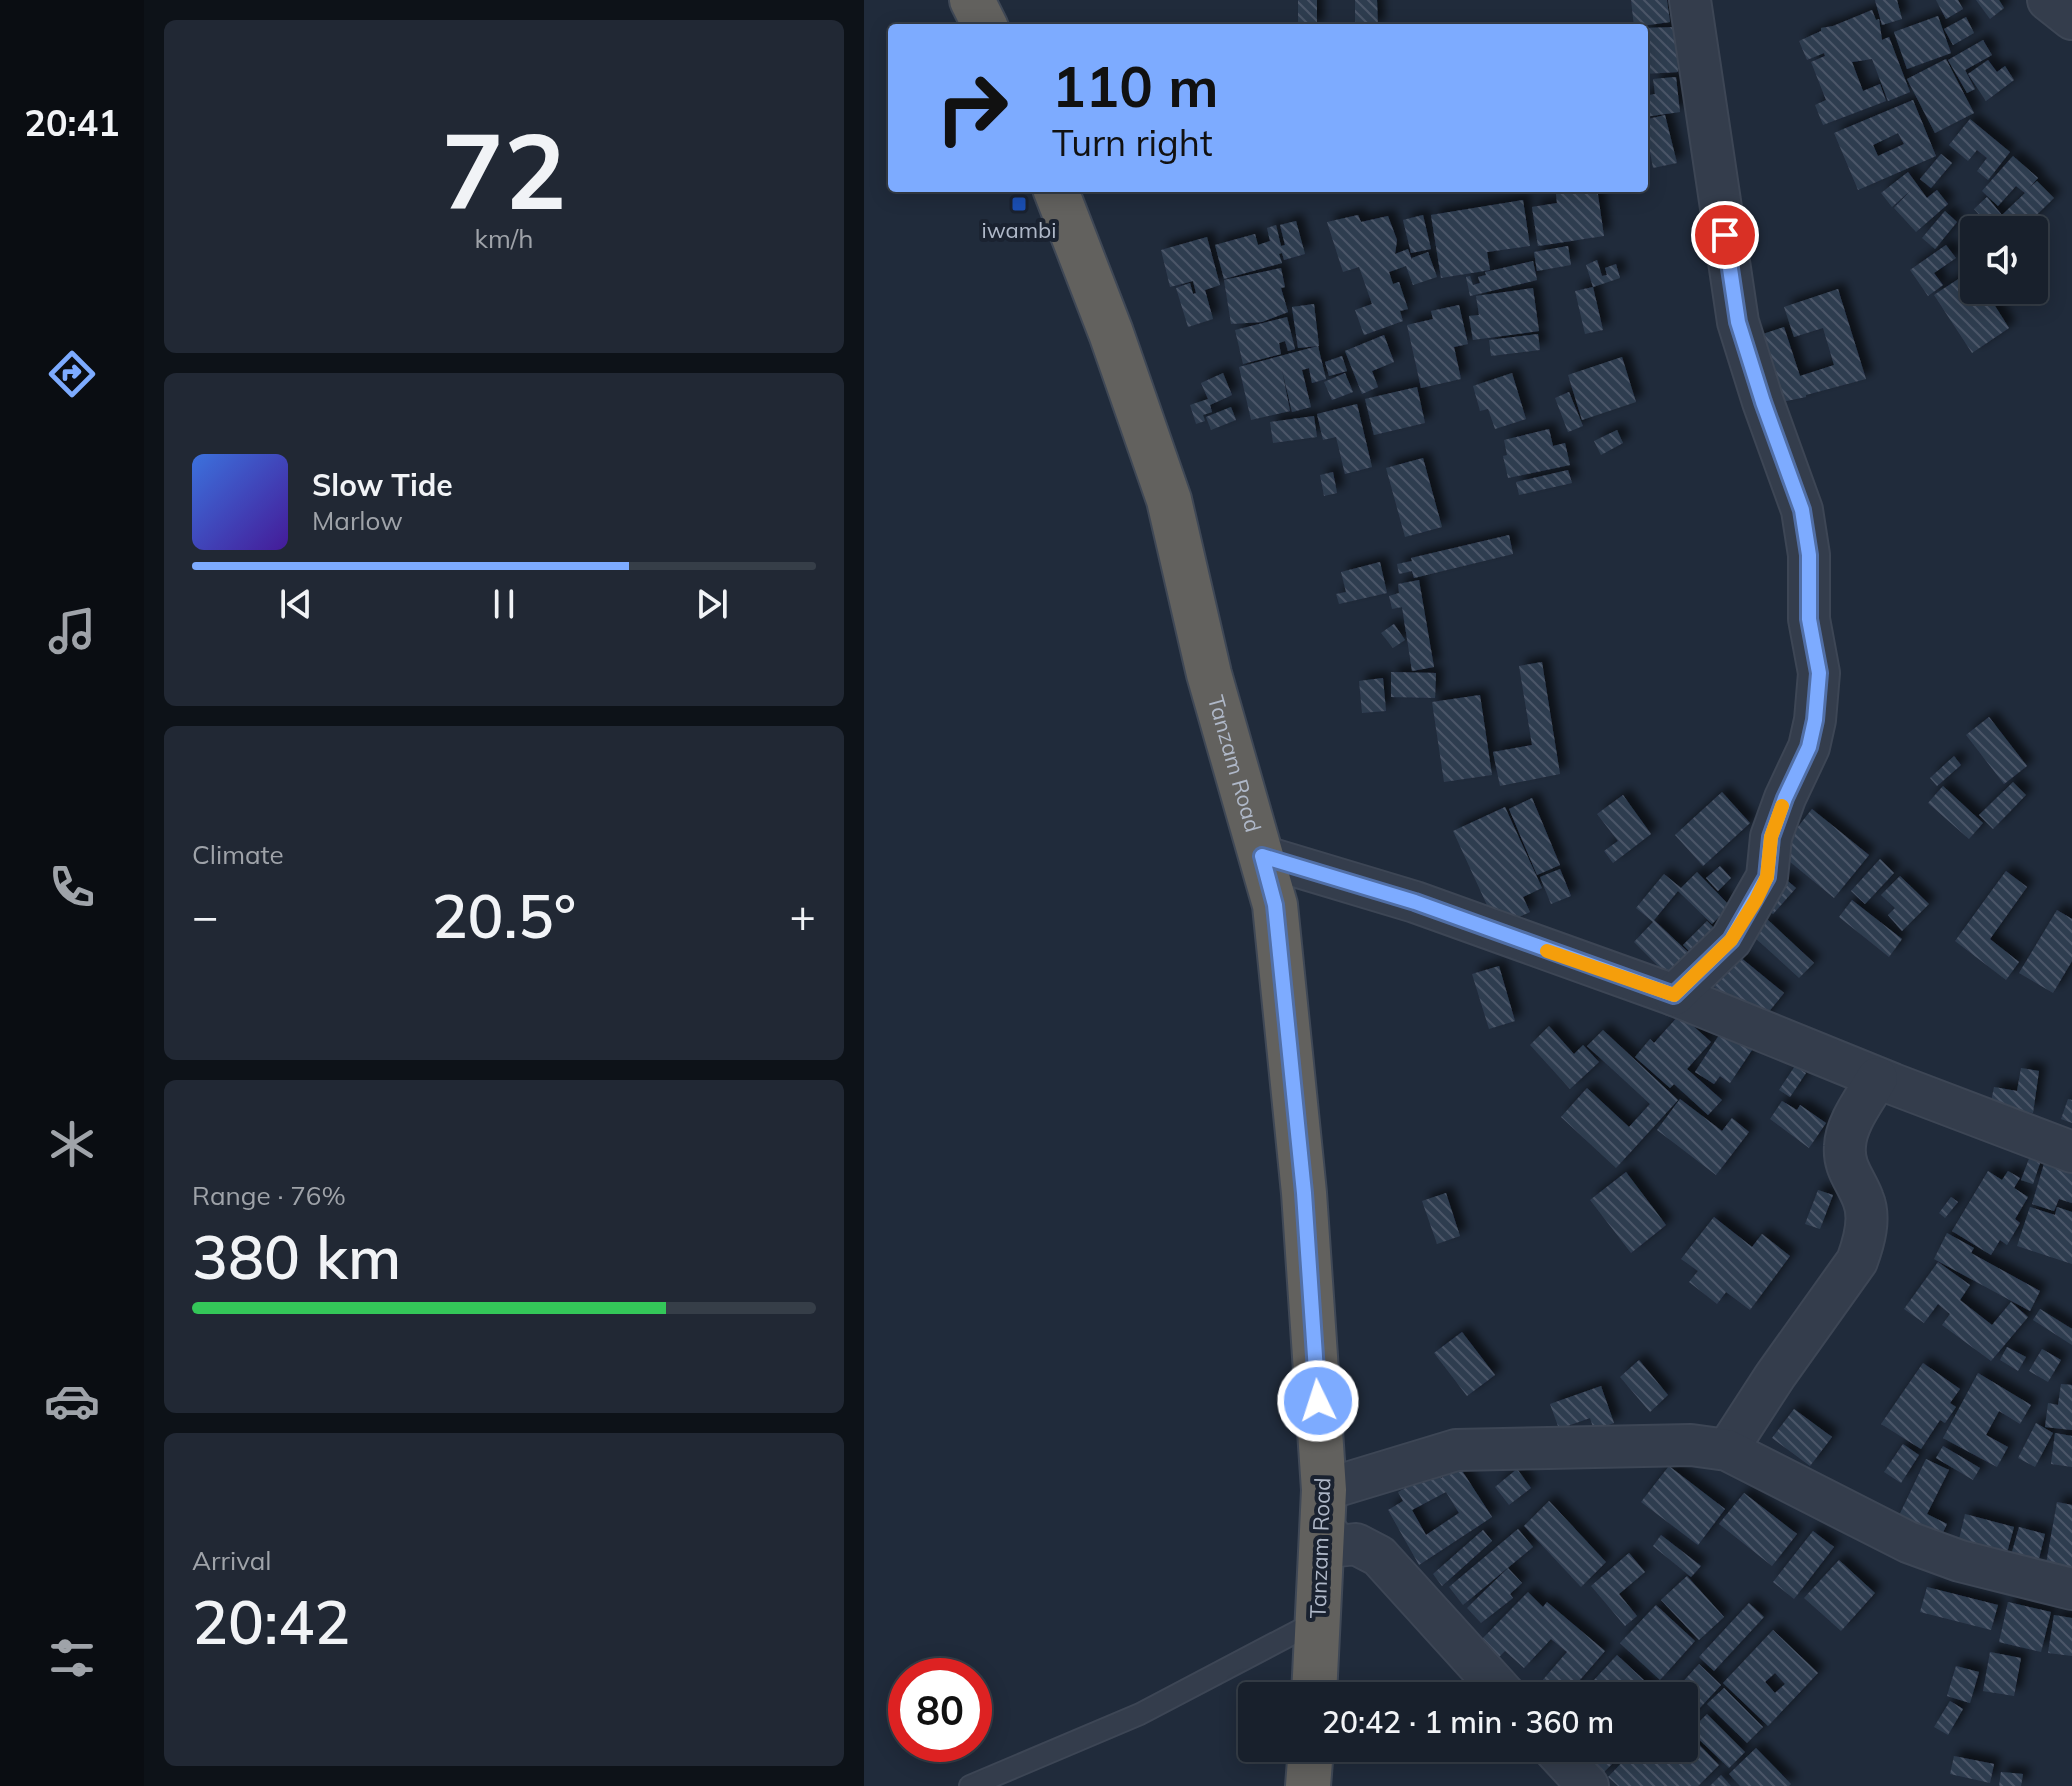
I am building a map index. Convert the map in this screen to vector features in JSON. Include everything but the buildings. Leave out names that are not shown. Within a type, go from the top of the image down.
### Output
[{"type":"highway","points":[[972,0],[984,24]]},
{"type":"highway","name":"Tanzam Road","points":[[1057,192],[1111,333],[1169,500],[1209,674],[1275,905],[1304,1193],[1324,1508],[1315,1682]]},
{"type":"highway","points":[[1308,1786],[1310,1762]]},
{"type":"street","points":[[1674,995],[1731,940],[1767,877],[1771,837],[1809,747],[1819,673],[1809,619],[1809,555],[1802,510],[1738,322],[1690,0]]},
{"type":"street","points":[[2048,0],[2072,19]]},
{"type":"street","points":[[1262,856],[1415,902],[1674,995],[1877,1078],[2072,1152]]},
{"type":"street","points":[[1727,1450],[1857,1261],[1863,1244],[1866,1213],[1864,1200],[1847,1168],[1844,1145],[1850,1124],[1877,1078]]},
{"type":"street","points":[[1493,1682],[1379,1556],[1356,1544],[1338,1546],[1324,1508],[1456,1450],[1691,1445],[1727,1450],[1908,1542],[1960,1561],[2072,1589]]},
{"type":"street","points":[[1566,1762],[1588,1786]]},
{"type":"lane","points":[[970,1786],[1140,1714],[1319,1620]]},
{"type":"slow traffic","points":[[1547,951],[1674,995],[1731,940],[1756,900],[1767,877],[1771,837],[1782,806]]},
{"type":"place","name":"iwambi","points":[[1019,204]]},
{"type":"route","points":[[1318,1401],[1304,1193],[1275,905],[1262,856],[1415,902],[1674,995],[1731,940],[1767,877],[1771,837],[1809,747],[1819,673],[1809,619],[1809,555],[1802,510],[1738,322],[1725,235]]}]
